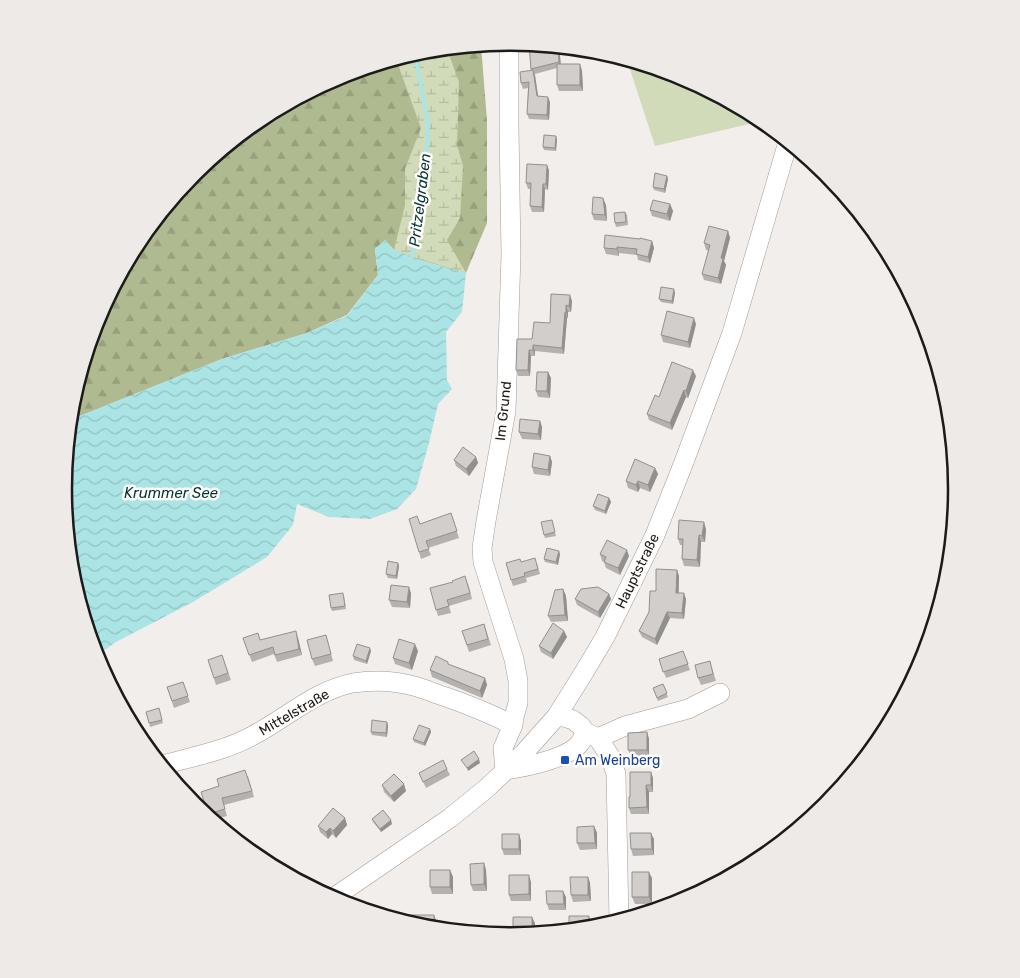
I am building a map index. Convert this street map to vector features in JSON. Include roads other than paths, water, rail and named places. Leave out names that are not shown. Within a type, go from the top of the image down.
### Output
[{"type":"street","name":"Im Grund","points":[[505,770],[503,748],[513,725],[518,703],[518,681],[514,659],[484,562],[482,548],[506,411],[511,255],[509,51]]},
{"type":"street","name":"Hauptstraße","points":[[341,893],[450,818],[487,788],[523,754],[556,717],[583,674],[605,637],[656,534],[732,332],[786,150]]},
{"type":"street","name":"Mittelstraße","points":[[169,763],[223,749],[251,737],[313,699],[353,683],[381,681],[414,686],[471,706],[513,725]]},
{"type":"street","points":[[505,770],[530,766],[575,748],[582,740],[591,735],[688,709],[720,693]]},
{"type":"street","points":[[556,717],[573,720],[603,744],[616,774],[619,913]]},
{"type":"water","name":"Krummer See","points":[[385,240],[394,250],[423,261],[466,273],[462,312],[446,332],[447,380],[452,389],[438,404],[416,489],[397,509],[370,519],[329,517],[297,504],[293,525],[267,557],[193,602],[116,642],[103,651],[87,602],[76,546],[73,518],[73,460],[79,416],[222,359],[307,333],[347,316],[378,275],[375,249]]},
{"type":"waterway","name":"Pritzelgraben","points":[[411,261],[425,186],[428,123],[416,62]]},
{"type":"place","name":"Am Weinberg","points":[[565,760]]}]
